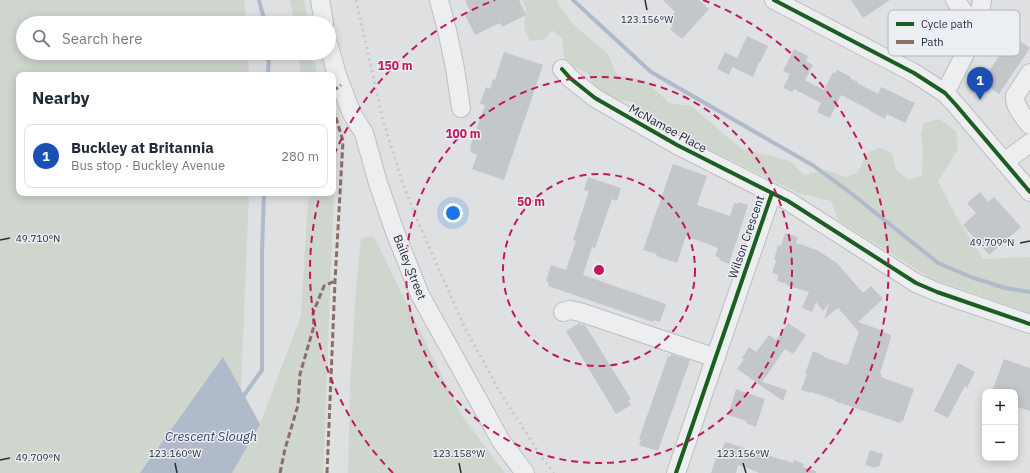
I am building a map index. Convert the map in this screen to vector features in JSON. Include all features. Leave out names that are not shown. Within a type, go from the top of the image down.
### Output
[{"type":"street","points":[[320,0],[323,16]]},
{"type":"street","points":[[439,0],[455,68],[460,108]]},
{"type":"street","points":[[774,0],[914,73],[945,93],[1030,192]]},
{"type":"street","points":[[955,0],[962,10]]},
{"type":"street","points":[[980,10],[982,0]]},
{"type":"street","points":[[945,93],[964,56]]},
{"type":"street","name":"Bailey Street","points":[[333,60],[352,114],[364,133],[378,183],[395,232],[420,295],[501,441],[525,473]]},
{"type":"street","name":"McNamee Place","points":[[562,69],[581,88],[595,98],[677,145],[772,193]]},
{"type":"street","points":[[1030,73],[1014,99],[1030,125]]},
{"type":"street","points":[[1004,162],[1030,143]]},
{"type":"street","name":"Wilson Crescent","points":[[676,473],[772,193],[799,208],[916,283],[926,288],[1030,324]]},
{"type":"street","points":[[563,312],[570,310],[580,312],[716,358]]},
{"type":"shaded area","points":[[0,0],[244,0],[245,16],[16,16],[16,60],[248,60],[249,72],[16,72],[16,196],[249,196],[238,458],[260,424],[301,316],[308,200],[311,196],[334,196],[323,473],[0,473]]},
{"type":"shaded area","points":[[290,0],[304,0],[307,16],[293,16]]},
{"type":"shaded area","points":[[522,0],[557,0],[558,4],[572,23],[608,54],[617,75],[645,80],[669,103],[691,106],[742,149],[790,161],[804,175],[826,170],[846,177],[857,173],[868,152],[880,148],[892,153],[896,170],[908,179],[922,176],[923,151],[921,134],[924,123],[939,119],[956,131],[958,149],[938,181],[956,216],[983,259],[1030,257],[1030,313],[930,278],[838,220],[831,201],[798,193],[665,128],[633,102],[610,99],[594,88],[589,74],[565,63],[562,38],[552,30],[544,40],[530,41],[524,28],[526,8]]},
{"type":"shaded area","points":[[299,60],[314,60],[316,72],[301,72]]},
{"type":"shaded area","points":[[374,237],[462,416],[505,473],[348,473],[350,387],[356,288],[361,238]]},
{"type":"water","name":"Crescent Slough","points":[[223,357],[260,424],[232,473],[140,473]]},
{"type":"building","points":[[465,0],[519,0],[526,15],[502,27],[500,23],[475,35],[464,13],[470,11]]},
{"type":"building","points":[[663,0],[699,0],[709,9],[682,39],[670,29],[673,26],[667,21],[675,12]]},
{"type":"building","points":[[851,0],[890,0],[863,18]]},
{"type":"building","points":[[747,36],[768,46],[753,77],[732,67],[729,75],[717,69],[725,52],[737,58]]},
{"type":"building","points":[[1020,41],[1030,48],[999,94],[982,82],[999,56],[1020,56]]},
{"type":"building","points":[[794,49],[808,56],[806,61],[813,65],[805,80],[824,90],[833,72],[835,74],[837,70],[878,94],[881,87],[915,103],[905,123],[887,114],[885,119],[841,95],[830,118],[817,112],[821,103],[794,89],[792,92],[783,88],[790,74],[783,71]]},
{"type":"building","points":[[504,52],[543,65],[504,180],[472,169],[477,155],[470,152],[470,147],[485,105],[480,104],[486,87],[490,89],[493,79],[495,80]]},
{"type":"building","points":[[673,164],[707,176],[697,205],[730,216],[734,203],[738,204],[739,202],[748,205],[729,264],[719,260],[720,258],[715,256],[718,248],[686,236],[677,263],[656,256],[657,254],[643,250]]},
{"type":"building","points":[[588,177],[621,188],[617,201],[612,199],[595,248],[592,247],[583,275],[666,304],[660,322],[654,320],[653,322],[548,286],[549,283],[546,281],[551,265],[566,270],[576,241],[573,240],[589,191],[584,190]]},
{"type":"building","points":[[980,192],[988,202],[994,197],[1021,227],[989,255],[963,225],[976,213],[967,203]]},
{"type":"building","points":[[785,233],[798,237],[796,243],[817,250],[837,263],[863,293],[871,286],[883,299],[858,322],[891,335],[880,374],[882,375],[881,377],[914,389],[903,421],[900,423],[811,392],[801,390],[813,351],[824,357],[847,365],[859,332],[838,308],[824,319],[829,303],[823,311],[816,302],[812,312],[802,308],[809,292],[777,281],[779,275],[772,273],[776,261],[774,260],[778,245],[781,246]]},
{"type":"building","points":[[580,323],[582,326],[584,324],[585,325],[631,399],[628,401],[631,405],[616,414],[566,331]]},
{"type":"building","points":[[788,323],[806,335],[793,354],[785,349],[762,382],[787,390],[783,401],[737,369],[744,359],[742,358],[749,347],[756,352],[769,335],[776,340]]},
{"type":"building","points":[[671,354],[690,360],[658,451],[639,445],[641,440],[639,439],[668,356],[670,357]]},
{"type":"building","points":[[1004,359],[1030,368],[1030,411],[1018,407],[1018,389],[993,389]]},
{"type":"building","points":[[958,363],[975,372],[967,388],[965,386],[948,418],[934,411]]},
{"type":"building","points":[[736,389],[765,399],[756,427],[746,423],[747,421],[728,415]]},
{"type":"building","points":[[725,442],[793,463],[794,460],[804,464],[803,467],[816,471],[816,473],[759,473],[738,465],[736,473],[711,473],[718,452],[721,453]]},
{"type":"building","points":[[870,450],[883,454],[879,467],[876,466],[876,468],[865,465]]},
{"type":"waterway","name":"Crescent Slough","points":[[259,0],[263,16]]},
{"type":"waterway","points":[[573,0],[651,72],[814,166],[852,194],[938,263],[971,277],[1005,288],[1030,292]]},
{"type":"waterway","name":"Crescent Slough","points":[[268,72],[269,60]]},
{"type":"waterway","name":"Crescent Slough","points":[[242,398],[262,370],[262,252],[264,196]]},
{"type":"railway","points":[[356,0],[383,120],[402,181],[419,224],[464,326],[500,392],[541,456],[554,473]]},
{"type":"marked path","points":[[336,89],[341,85]]},
{"type":"marked path","points":[[327,473],[335,281],[343,141],[336,118]]},
{"type":"marked path","points":[[280,473],[285,449],[298,405],[300,374],[314,326],[313,313],[324,286],[335,281]]},
{"type":"cycle path","points":[[774,0],[914,73],[945,93],[1030,192]]},
{"type":"cycle path","points":[[562,69],[570,78],[595,98],[677,145],[788,201],[916,283],[937,292],[1030,324]]},
{"type":"cycle path","points":[[676,473],[772,193]]},
{"type":"place","name":"Buckley at Britannia","points":[[980,100]]}]
